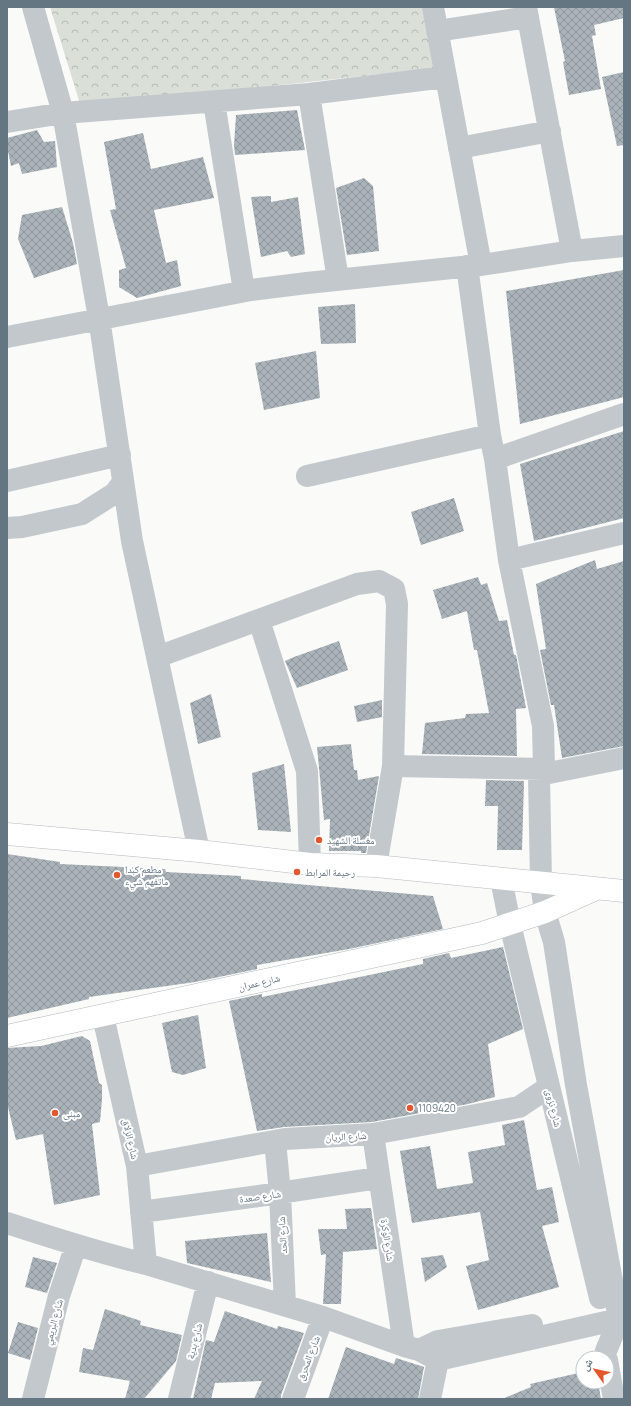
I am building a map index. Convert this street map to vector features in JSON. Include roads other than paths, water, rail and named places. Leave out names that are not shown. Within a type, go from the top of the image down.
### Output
[{"type":"main road","points":[[7,834],[199,851],[310,864],[376,866],[624,891]]},
{"type":"main road","name":"شارع عمران","points":[[7,1036],[482,933],[545,912],[598,889]]},
{"type":"street","points":[[33,7],[63,113],[99,318],[132,541],[199,851]]},
{"type":"street","points":[[433,7],[459,148],[474,266],[490,436],[495,459],[509,560],[544,726],[541,883],[545,912],[554,942],[576,1085],[617,1310],[607,1350]]},
{"type":"street","points":[[437,31],[527,12],[572,251]]},
{"type":"street","points":[[7,122],[63,113],[309,94],[445,77]]},
{"type":"street","points":[[309,94],[338,280]]},
{"type":"street","points":[[214,102],[244,291]]},
{"type":"street","points":[[459,148],[550,131]]},
{"type":"street","points":[[7,337],[244,291],[474,266],[572,251],[624,246]]},
{"type":"street","points":[[495,459],[624,414]]},
{"type":"street","points":[[307,476],[490,436]]},
{"type":"street","points":[[7,481],[120,455]]},
{"type":"street","points":[[7,528],[82,514],[115,492],[123,482]]},
{"type":"street","points":[[509,560],[624,532]]},
{"type":"street","points":[[157,657],[357,584],[379,580],[394,589],[397,604],[393,766],[376,866]]},
{"type":"street","points":[[259,620],[307,771],[310,864]]},
{"type":"street","points":[[393,766],[542,772],[624,758]]},
{"type":"street","name":"شارع نزوى","points":[[501,879],[510,924],[549,1087],[617,1310]]},
{"type":"street","name":"شارع الزلاق","points":[[103,1016],[137,1166],[146,1264]]},
{"type":"street","name":"شارع الريان","points":[[137,1166],[285,1139],[372,1134],[519,1107],[549,1087]]},
{"type":"street","name":"شارع الوكرة","points":[[372,1134],[378,1178],[425,1349]]},
{"type":"street","name":"شارع الحد","points":[[275,1141],[280,1193],[285,1305]]},
{"type":"street","name":"شارع صعدة","points":[[141,1212],[378,1178]]},
{"type":"street","points":[[7,1223],[76,1245],[285,1305],[425,1349],[585,1327],[617,1310]]},
{"type":"street","name":"شارع البريمي","points":[[33,1399],[59,1296],[76,1245]]},
{"type":"street","name":"شارع بدية","points":[[179,1399],[208,1282]]},
{"type":"street","points":[[425,1349],[617,1310]]},
{"type":"street","name":"شارع المحرق","points":[[293,1399],[323,1317]]},
{"type":"street","points":[[585,1327],[602,1350]]},
{"type":"street","points":[[425,1349],[430,1399]]},
{"type":"place","name":"مغسلة الشهيد","points":[[319,840]]},
{"type":"place","name":"رحيمة المرابط","points":[[297,872]]},
{"type":"place","name":"مطعم كبدا ماتفهم شيء","points":[[117,875]]},
{"type":"place","name":"1109420","points":[[410,1108]]},
{"type":"place","name":"مبنى","points":[[55,1113]]}]
